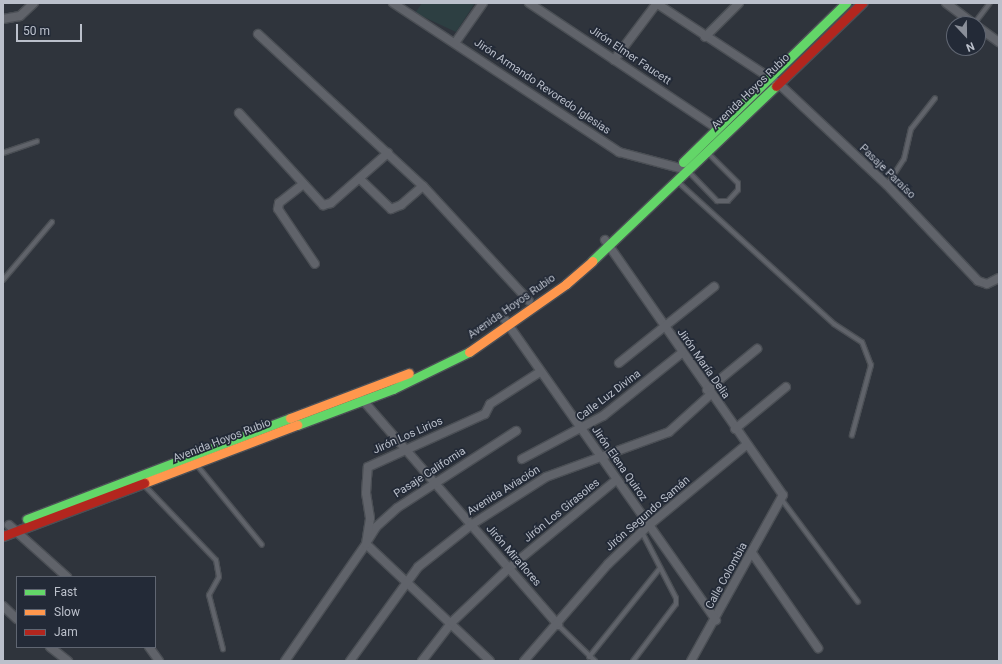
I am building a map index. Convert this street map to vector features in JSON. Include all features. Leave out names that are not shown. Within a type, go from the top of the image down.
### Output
[{"type":"main road","name":"Avenida Hoyos Rubio","points":[[507,323],[529,301],[607,243],[683,168],[718,128],[846,3]]},
{"type":"main road","name":"Avenida Hoyos Rubio","points":[[9,528],[144,484],[196,464],[252,438],[448,364],[507,323],[607,243],[676,180],[683,168],[707,151],[859,4]]},
{"type":"main road","name":"Avenida Hoyos Rubio","points":[[3,536],[9,528],[136,477],[190,456],[252,438]]},
{"type":"street","points":[[3,19],[25,13],[34,3]]},
{"type":"street","name":"Jirón Armando Revoredo Iglesias","points":[[393,3],[618,152],[683,168]]},
{"type":"street","points":[[455,43],[483,3]]},
{"type":"street","name":"Jirón Elmer Faucett","points":[[529,3],[718,128]]},
{"type":"street","points":[[614,60],[656,3]]},
{"type":"street","name":"Pasaje Paraíso","points":[[656,3],[768,79],[778,83],[887,185],[978,281],[987,284],[999,278]]},
{"type":"street","points":[[705,37],[739,3]]},
{"type":"street","points":[[946,3],[963,16]]},
{"type":"street","points":[[986,33],[999,42]]},
{"type":"street","points":[[258,34],[423,186],[529,301]]},
{"type":"street","points":[[239,113],[319,204],[327,205],[360,179],[388,153]]},
{"type":"street","points":[[360,179],[391,209],[401,206],[423,186]]},
{"type":"street","points":[[302,184],[279,203],[278,209],[315,264]]},
{"type":"street","name":"Jirón María Delia","points":[[607,243],[746,445],[781,490],[782,500]]},
{"type":"street","points":[[619,363],[714,287]]},
{"type":"street","name":"Jirón Elena Quiroz","points":[[507,323],[582,430],[599,457],[716,620]]},
{"type":"street","name":"Avenida Aviación","points":[[350,661],[405,581],[434,553],[471,525],[540,481],[599,457],[669,432],[709,392],[757,349]]},
{"type":"street","name":"Calle Luz Divina","points":[[522,458],[582,430],[682,353]]},
{"type":"street","name":"Jirón Los Lirios","points":[[285,661],[366,544],[370,518],[367,469],[405,449],[485,414],[490,404],[540,372]]},
{"type":"street","points":[[735,429],[786,387]]},
{"type":"street","name":"Jirón Miraflores","points":[[360,397],[558,625]]},
{"type":"street","name":"Pasaje California","points":[[366,544],[384,518],[434,482],[516,431]]},
{"type":"street","name":"Jirón Segundo Samán","points":[[524,661],[558,625],[603,570],[649,525],[746,445]]},
{"type":"street","name":"Jirón Los Girasoles","points":[[422,661],[452,622],[509,568],[616,480]]},
{"type":"street","name":"Calle Colombia","points":[[691,661],[716,620],[782,500]]},
{"type":"street","points":[[9,528],[66,576]]},
{"type":"street","points":[[366,544],[405,581],[452,622],[490,661]]},
{"type":"street","points":[[752,553],[818,648]]},
{"type":"street","points":[[3,606],[16,617]]},
{"type":"street","points":[[51,648],[68,661]]},
{"type":"street","points":[[150,648],[159,661]]},
{"type":"lane","points":[[980,16],[990,3]]},
{"type":"lane","points":[[887,185],[904,159],[911,130],[935,98]]},
{"type":"lane","points":[[3,153],[37,141]]},
{"type":"lane","points":[[683,168],[717,201],[728,201],[738,190],[738,183],[707,151]]},
{"type":"lane","points":[[676,180],[834,324],[862,342],[871,366],[852,436]]},
{"type":"lane","points":[[3,280],[52,222]]},
{"type":"lane","points":[[190,456],[262,544]]},
{"type":"lane","points":[[136,477],[216,560],[219,577],[209,595],[223,649]]},
{"type":"lane","points":[[782,500],[858,602]]},
{"type":"lane","points":[[633,661],[676,604],[676,598],[642,532]]},
{"type":"lane","points":[[589,657],[660,568]]},
{"type":"lane","points":[[558,625],[589,657],[595,661]]},
{"type":"shaded area","points":[[422,3],[475,3],[456,32],[415,13]]},
{"type":"traffic: fast","points":[[683,162],[846,3]]},
{"type":"traffic: fast","points":[[592,261],[776,86]]},
{"type":"traffic: fast","points":[[297,425],[393,389],[469,352]]},
{"type":"traffic: fast","points":[[27,519],[290,418]]},
{"type":"traffic: slow","points":[[469,352],[566,284],[592,261]]},
{"type":"traffic: slow","points":[[290,418],[409,373]]},
{"type":"traffic: slow","points":[[144,483],[297,425]]},
{"type":"traffic: jam","points":[[776,86],[862,3]]},
{"type":"traffic: jam","points":[[3,536],[144,483]]}]
